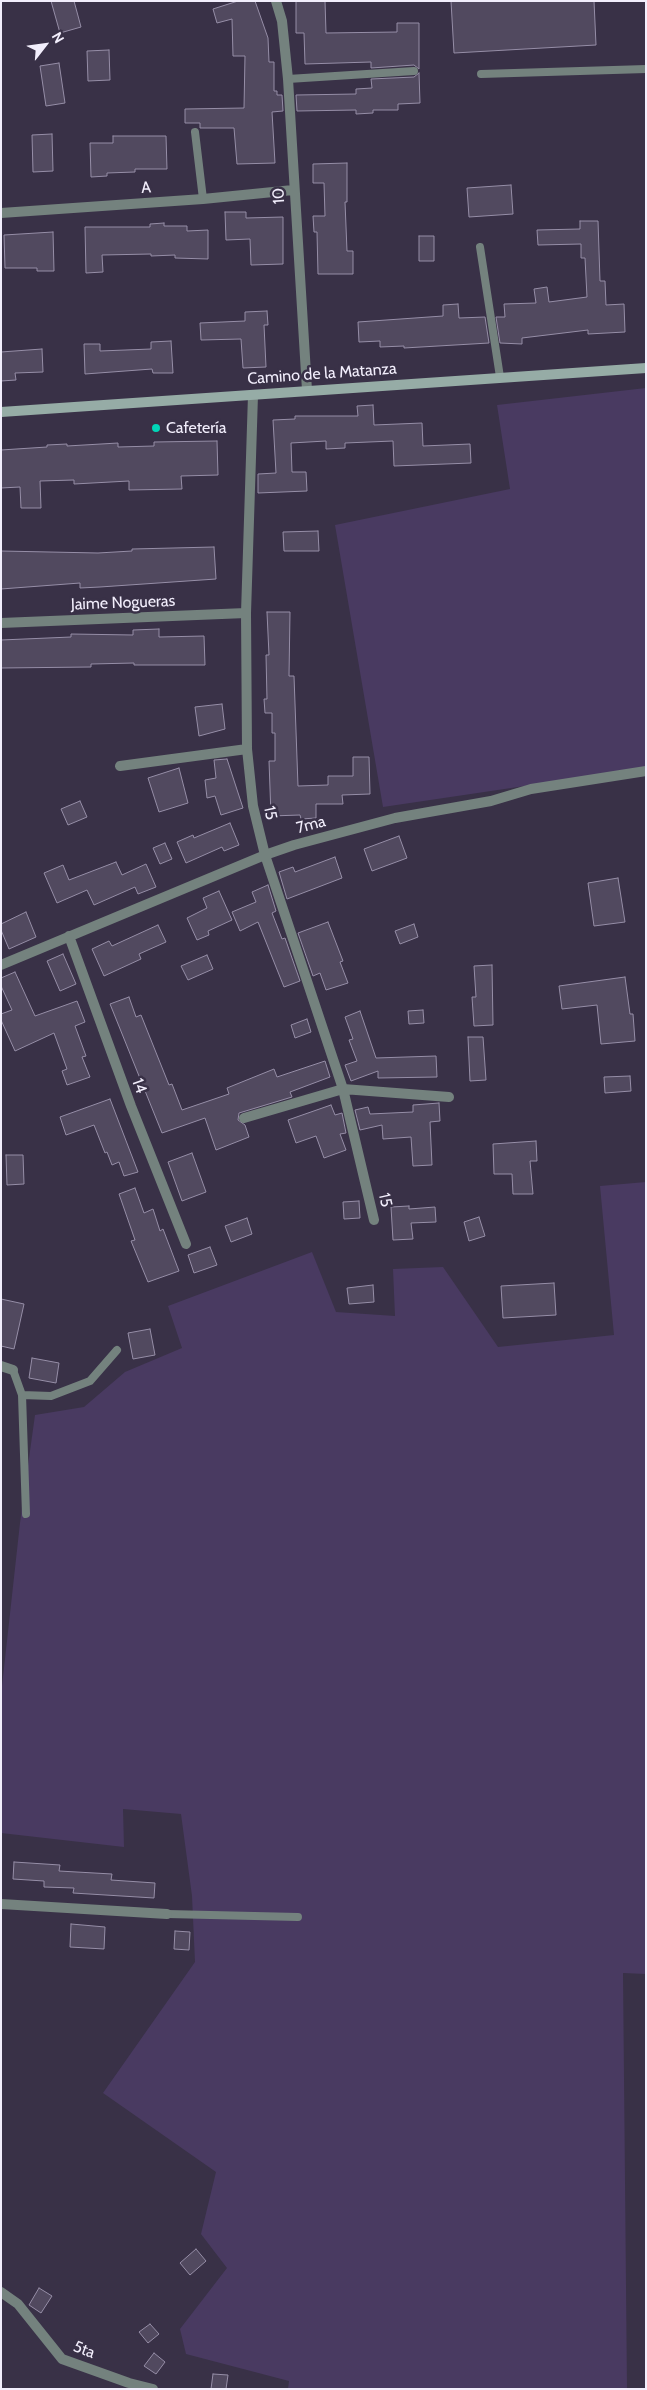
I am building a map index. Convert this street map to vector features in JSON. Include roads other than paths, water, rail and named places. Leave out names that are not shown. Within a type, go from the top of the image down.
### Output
[{"type":"main road","name":"Camino de la Matanza","points":[[1,412],[646,368]]},
{"type":"street","name":"10","points":[[276,1],[282,20],[288,79],[293,190],[307,390]]},
{"type":"street","name":"A","points":[[1,213],[202,199],[293,190]]},
{"type":"street","name":"15","points":[[253,395],[246,613],[247,749],[253,806],[265,855],[343,1089],[374,1220]]},
{"type":"street","name":"Jaime Nogueras","points":[[1,623],[246,613]]},
{"type":"street","points":[[120,766],[247,749]]},
{"type":"street","name":"7ma","points":[[1,965],[294,844],[395,818],[491,801],[531,789],[646,770]]},
{"type":"street","name":"14","points":[[69,936],[131,1106],[186,1244]]},
{"type":"street","points":[[244,1118],[343,1089],[449,1097]]},
{"type":"street","points":[[1,1366],[13,1370]]},
{"type":"street","points":[[1,1904],[168,1914]]},
{"type":"street","name":"5ta","points":[[1,2292],[18,2304],[62,2359],[129,2383],[153,2389]]},
{"type":"lane","points":[[481,74],[646,69]]},
{"type":"lane","points":[[288,79],[414,71]]},
{"type":"lane","points":[[195,132],[202,199]]},
{"type":"lane","points":[[480,247],[500,377]]},
{"type":"lane","points":[[22,1395],[52,1396],[90,1381],[117,1350]]},
{"type":"lane","points":[[13,1370],[22,1395],[26,1514]]},
{"type":"lane","points":[[168,1914],[298,1916]]},
{"type":"place","name":"Cafetería","points":[[156,428]]}]
